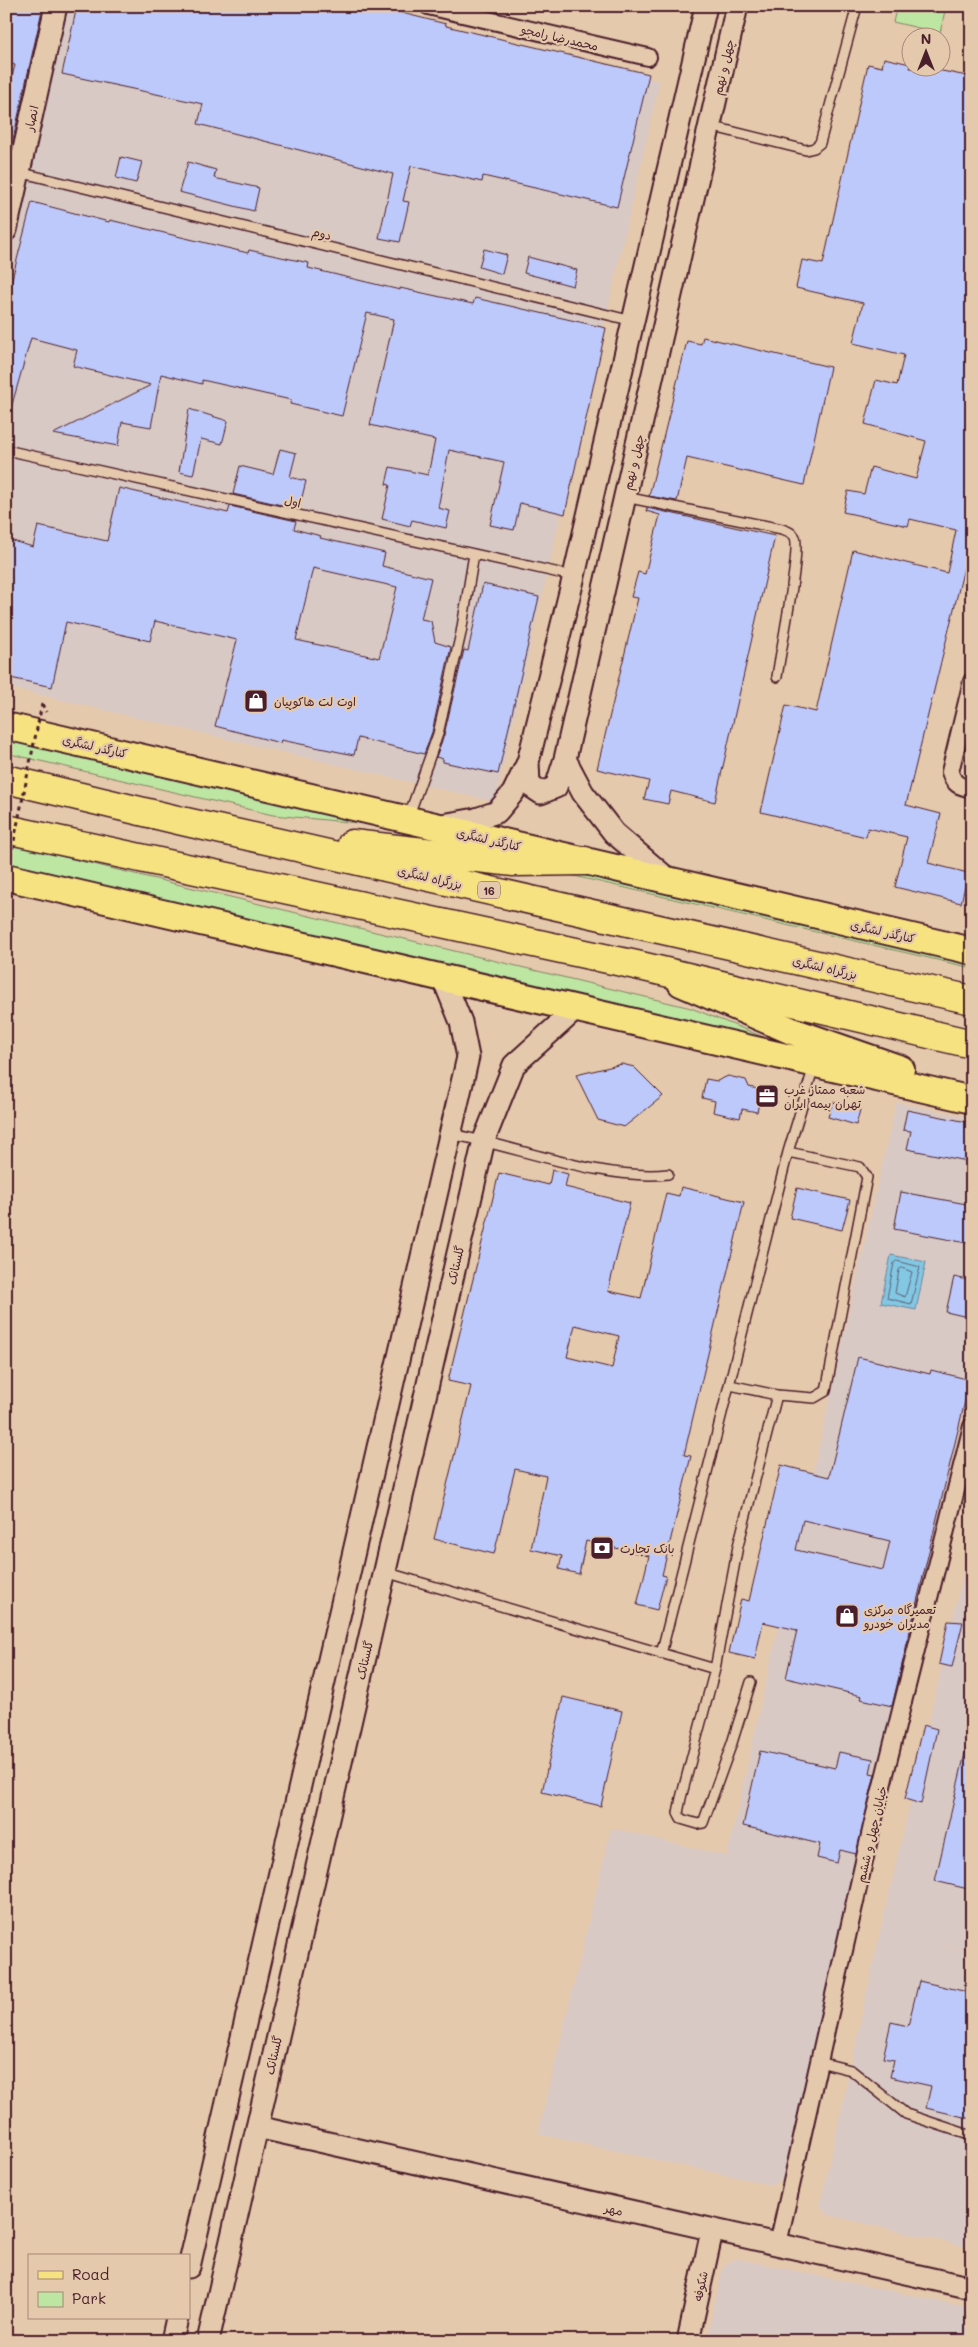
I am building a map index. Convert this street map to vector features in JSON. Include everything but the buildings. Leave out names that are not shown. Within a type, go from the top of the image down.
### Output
[{"type":"highway","name":"بزرگراه لشگری","points":[[6,779],[221,830],[972,1000]]},
{"type":"highway","points":[[6,829],[636,964],[972,1044]]},
{"type":"highway","points":[[221,830],[514,862],[585,861]]},
{"type":"main road","name":"کنارگذر لشگری","points":[[6,726],[972,951]]},
{"type":"main road","points":[[6,878],[972,1100]]},
{"type":"main road","points":[[636,964],[792,1031],[972,1094]]},
{"type":"street","name":"انصار","points":[[6,230],[13,171],[56,6]]},
{"type":"street","name":"محمدرضا رامجو","points":[[428,6],[648,57]]},
{"type":"street","points":[[437,826],[476,819],[496,812],[513,793],[528,762],[574,576],[706,6]]},
{"type":"street","name":"چهل و نهم","points":[[528,762],[529,785],[541,793],[556,787],[565,759],[737,6]]},
{"type":"street","points":[[972,682],[950,772],[953,781],[958,786],[972,789]]},
{"type":"street","points":[[565,759],[583,793],[614,833],[670,881]]},
{"type":"street","points":[[190,2263],[468,1057],[461,1022],[443,978]]},
{"type":"street","name":"گلستانک","points":[[208,2341],[484,1140],[514,1065],[576,1009]]},
{"type":"street","name":"خیابان چهل و ششم","points":[[778,2244],[872,1826],[972,1426]]},
{"type":"street","points":[[246,2018],[278,2031]]},
{"type":"street","name":"مهر","points":[[257,2127],[712,2231],[972,2288]]},
{"type":"street","name":"شکوفه","points":[[688,2341],[712,2231]]},
{"type":"street","points":[[172,2341],[177,2320]]},
{"type":"lane","points":[[710,126],[806,150],[814,148],[820,143],[857,6]]},
{"type":"lane","name":"دوم","points":[[13,171],[633,320]]},
{"type":"lane","name":"اول","points":[[6,450],[574,576]]},
{"type":"lane","points":[[625,497],[773,527],[792,533],[795,538],[796,561],[777,677]]},
{"type":"lane","points":[[407,820],[440,725],[461,633],[474,554]]},
{"type":"lane","points":[[661,1654],[788,1152],[814,1064]]},
{"type":"lane","points":[[449,1134],[484,1140],[582,1166],[627,1175],[668,1174]]},
{"type":"lane","points":[[730,1385],[777,1395],[814,1398],[826,1391],[867,1177],[860,1167],[788,1152]]},
{"type":"lane","points":[[750,1682],[732,1743],[703,1822],[689,1822],[681,1819],[678,1812],[715,1669],[738,1546],[777,1395]]},
{"type":"lane","points":[[385,1572],[715,1669]]},
{"type":"lane","points":[[819,2062],[851,2070],[906,2114],[972,2136]]},
{"type":"path","points":[[6,878],[42,704]]},
{"type":"shaded area","points":[[6,6],[349,6],[660,81],[495,802],[6,687]]},
{"type":"shaded area","points":[[896,1102],[972,1118],[972,1375],[850,1886],[783,2180],[771,2185],[538,2134],[611,1828],[727,1856]]},
{"type":"shaded area","points":[[972,1535],[972,1952],[933,1944],[972,1953],[972,2248],[828,2215],[820,2206],[880,1932]]},
{"type":"shaded area","points":[[735,2258],[972,2308],[972,2341],[706,2341],[723,2266]]},
{"type":"green space","points":[[897,6],[946,6],[941,28],[919,28],[893,22]]},
{"type":"green space","points":[[6,735],[401,827],[273,815],[6,753]]},
{"type":"green space","points":[[6,843],[691,1008],[781,1044],[6,864]]},
{"type":"green space","points":[[588,857],[972,946],[972,968],[535,867]]},
{"type":"water","points":[[891,1255],[926,1262],[916,1310],[881,1303]]},
{"type":"place","name":"اوت لت هاکوپیان","points":[[256,701]]},
{"type":"place","name":"شعبه ممتاز غرب تهران بیمه ایران","points":[[767,1096]]},
{"type":"place","name":"بانک تجارت","points":[[602,1548]]},
{"type":"place","name":"تعمیرگاه مرکزی مدیران خودرو","points":[[847,1616]]}]
